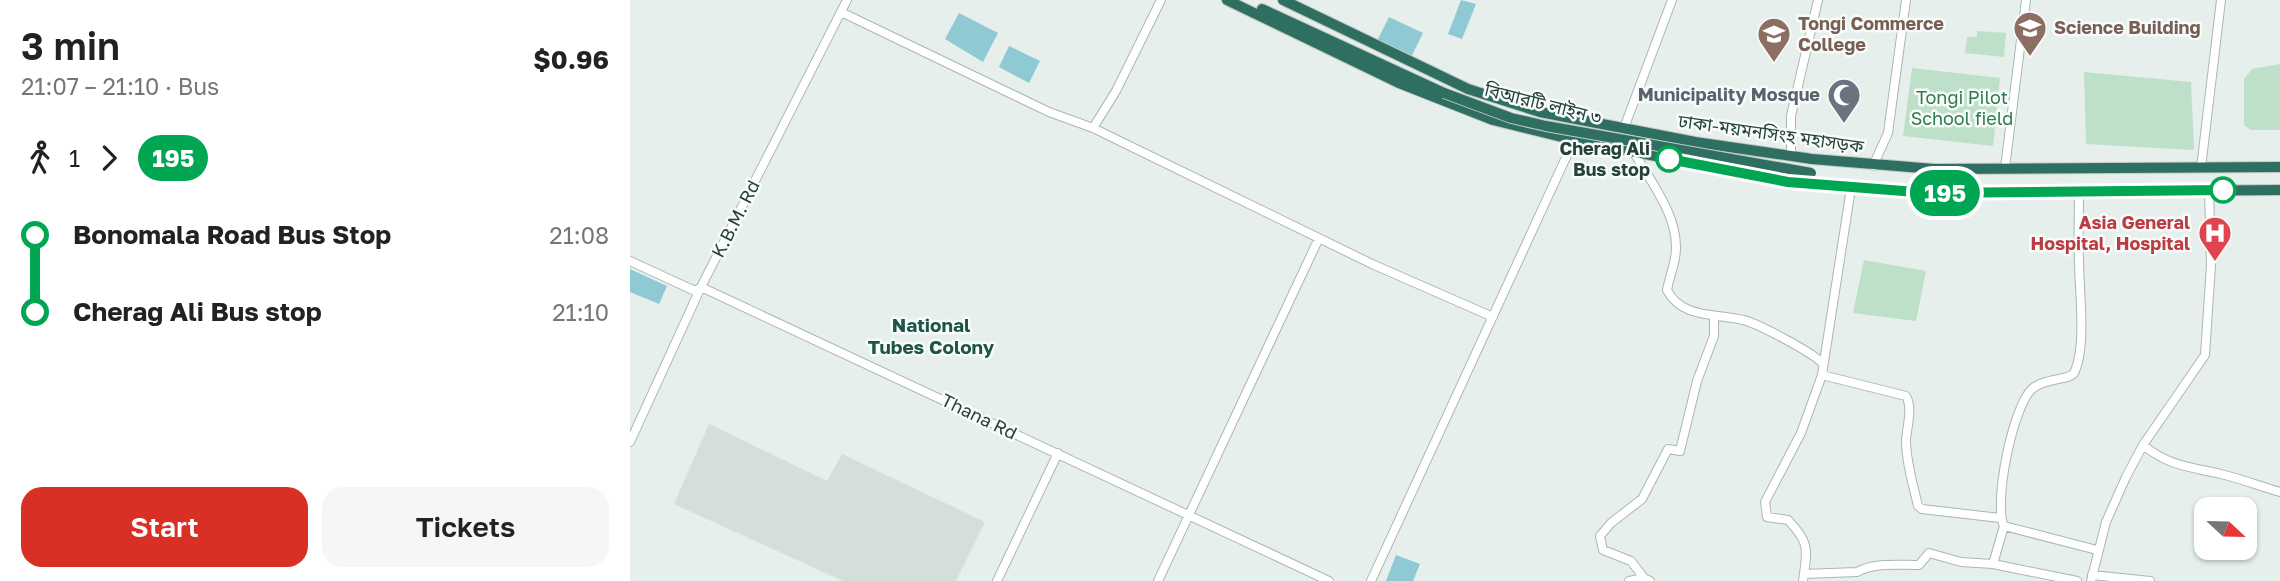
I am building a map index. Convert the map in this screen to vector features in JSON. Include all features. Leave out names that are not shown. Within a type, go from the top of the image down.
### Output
[{"type":"highway","points":[[1227,0],[1399,83],[1493,120],[1574,140],[1788,182],[1929,193],[2280,190]]},
{"type":"highway","name":"বিআরটি লাইন ৩","points":[[1243,0],[1444,93],[1511,118],[1693,154],[1811,173]]},
{"type":"highway","name":"ঢাকা-ময়মনসিংহ মহাসড়ক","points":[[1283,0],[1468,89],[1540,112],[1695,142],[1873,166],[1964,170],[2280,167]]},
{"type":"street","name":"K.B.M. Rd","points":[[630,442],[701,287],[847,0]]},
{"type":"street","points":[[1093,128],[1116,91],[1161,0]]},
{"type":"street","points":[[1624,128],[1672,0]]},
{"type":"street","points":[[1791,155],[1791,116],[1818,0]]},
{"type":"street","points":[[1873,166],[1888,133],[1906,0]]},
{"type":"street","points":[[2005,168],[2026,0]]},
{"type":"street","points":[[2202,168],[2221,0]]},
{"type":"street","points":[[841,12],[1049,112],[1093,128],[1319,238],[1493,317]]},
{"type":"street","points":[[1371,581],[1574,140]]},
{"type":"street","points":[[1633,151],[1665,207],[1674,232],[1676,257],[1667,290],[1679,307],[1714,317],[1746,320],[1807,349],[1823,364]]},
{"type":"street","points":[[1851,188],[1822,375],[1801,433],[1765,502],[1767,517],[1788,520],[1804,538],[1808,550],[1803,578],[1857,572],[1864,568],[1919,565],[1929,553],[1961,562],[1993,564],[2077,581]]},
{"type":"street","points":[[2150,581],[2092,578],[2097,550],[2117,495],[2143,445],[2205,355],[2211,265],[2209,190]]},
{"type":"street","points":[[1993,564],[2002,522],[2000,496],[2019,407],[2029,390],[2042,380],[2068,378],[2075,371],[2081,323],[2079,192]]},
{"type":"street","points":[[1158,581],[1319,238]]},
{"type":"street","name":"Thana Rd","points":[[630,261],[695,292],[701,287],[1329,581]]},
{"type":"street","points":[[1647,580],[1631,561],[1603,550],[1600,536],[1611,523],[1642,499],[1668,449],[1680,451],[1697,381],[1714,337],[1714,317]]},
{"type":"street","points":[[1822,375],[1906,396],[1909,402],[1906,442],[1908,465],[1918,506],[1922,509],[2002,522],[2097,550]]},
{"type":"street","points":[[2143,445],[2157,457],[2179,467],[2221,474],[2280,492]]},
{"type":"street","points":[[997,581],[1058,453]]},
{"type":"street","points":[[1629,581],[1647,580]]},
{"type":"shaded area","points":[[709,424],[827,481],[842,454],[985,522],[956,581],[843,581],[674,504]]},
{"type":"green space","points":[[1977,31],[2006,33],[2004,57],[1965,53],[1967,37],[1977,37]]},
{"type":"green space","points":[[2280,64],[2280,130],[2251,130],[2244,125],[2244,79],[2252,69]]},
{"type":"green space","name":"Tongi Pilot School field","points":[[1912,68],[2000,78],[1993,146],[1903,136]]},
{"type":"green space","points":[[2084,72],[2191,82],[2194,150],[2086,144]]},
{"type":"green space","points":[[1864,260],[1926,271],[1916,321],[1853,313]]},
{"type":"water","points":[[1461,0],[1476,4],[1462,39],[1448,34]]},
{"type":"water","points":[[959,13],[998,33],[983,62],[945,39]]},
{"type":"water","points":[[1389,17],[1423,33],[1411,57],[1377,41]]},
{"type":"water","points":[[1009,46],[1040,61],[1029,83],[999,67]]},
{"type":"water","points":[[630,269],[667,286],[659,304],[630,292]]},
{"type":"water","points":[[1396,555],[1420,564],[1413,581],[1386,581]]},
{"type":"bus line","name":"195","points":[[1669,159],[1788,182],[1929,193],[2223,190]]},
{"type":"place","name":"Science Building","points":[[2030,58]]},
{"type":"place","name":"Tongi Commerce College","points":[[1774,64]]},
{"type":"place","name":"Municipality Mosque","points":[[1844,125]]},
{"type":"place","name":"Cherag Ali Bus stop","points":[[1669,159]]},
{"type":"place","name":"Asia General Hospital, Hospital","points":[[2215,263]]},
{"type":"district","name":"National Tubes Colony","points":[[931,336]]}]
